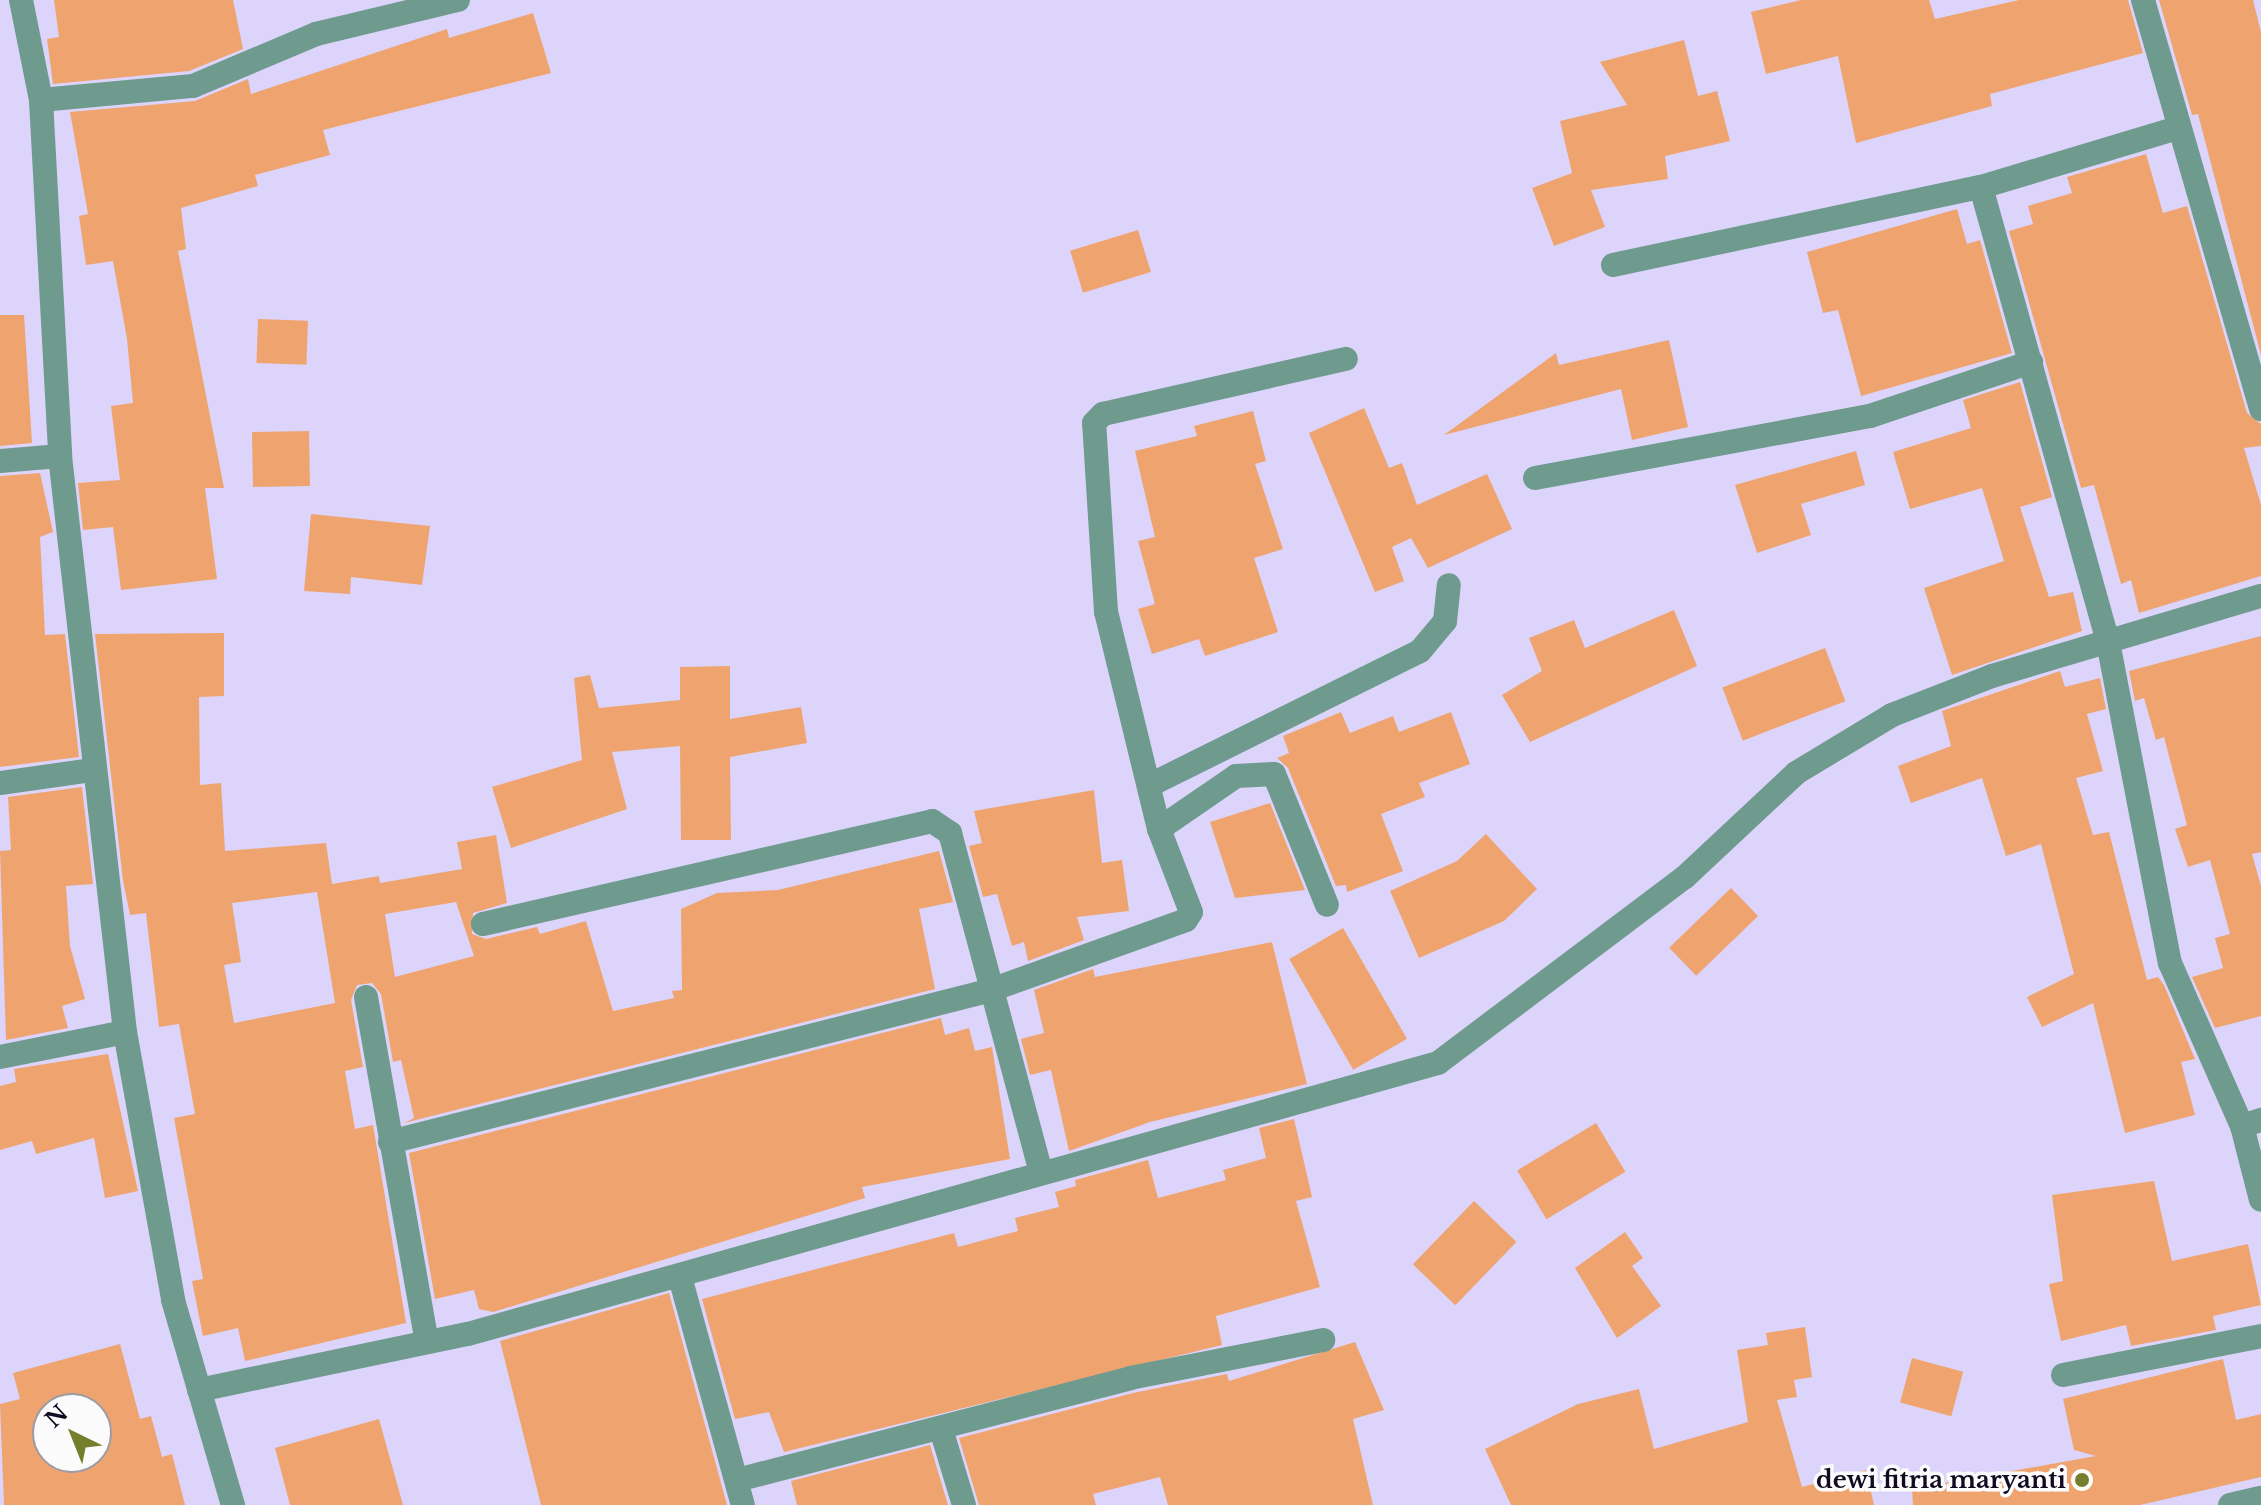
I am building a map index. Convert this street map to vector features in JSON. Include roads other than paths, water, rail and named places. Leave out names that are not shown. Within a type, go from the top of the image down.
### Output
[{"type":"street","points":[[21,0],[41,100],[60,456],[93,770],[125,1032],[173,1300],[233,1505]]},
{"type":"street","points":[[41,100],[193,86],[316,34],[458,0]]},
{"type":"street","points":[[2143,0],[2261,409]]},
{"type":"street","points":[[1613,265],[1981,187],[2178,128]]},
{"type":"street","points":[[1981,187],[2108,642],[2170,963],[2252,1123],[2261,1200]]},
{"type":"street","points":[[390,1142],[988,991],[1186,920],[1191,912],[1159,829],[1106,612],[1094,423],[1103,414],[1346,359]]},
{"type":"street","points":[[1535,478],[1870,416],[2031,362]]},
{"type":"street","points":[[0,461],[60,456]]},
{"type":"street","points":[[1150,785],[1420,651],[1445,621],[1449,585]]},
{"type":"street","points":[[199,1390],[427,1342],[680,1277],[1040,1169],[1438,1063],[1685,877],[1796,773],[1892,715],[2108,642],[2261,596]]},
{"type":"street","points":[[0,783],[93,770]]},
{"type":"street","points":[[1159,829],[1236,776],[1274,774],[1327,905]]},
{"type":"street","points":[[483,924],[932,821],[950,833],[988,991],[1040,1169]]},
{"type":"street","points":[[366,997],[427,1342]]},
{"type":"street","points":[[0,1057],[125,1032]]},
{"type":"street","points":[[680,1277],[743,1505]]},
{"type":"street","points":[[2063,1375],[2261,1336]]},
{"type":"street","points":[[737,1480],[1130,1378],[1323,1340]]},
{"type":"street","points":[[941,1429],[964,1505]]},
{"type":"street","points":[[2230,1505],[2261,1498]]},
{"type":"place","name":"dewi fitria maryanti","points":[[2082,1480]]}]
